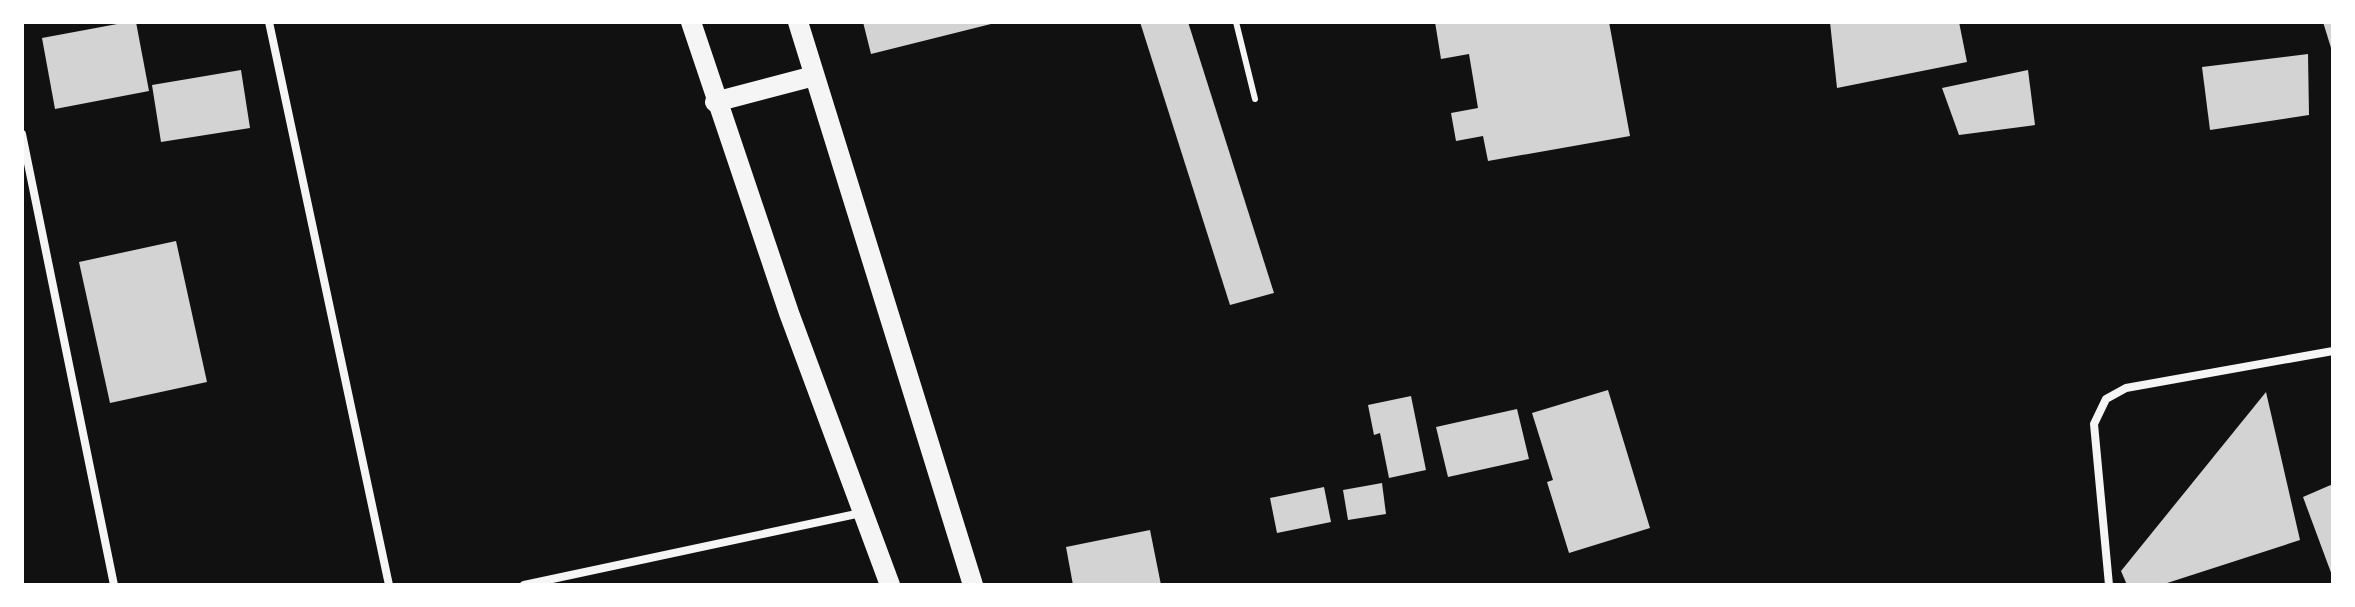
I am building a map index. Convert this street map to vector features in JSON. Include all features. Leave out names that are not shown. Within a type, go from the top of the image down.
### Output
[{"type":"main road","points":[[691,22],[715,102],[890,585]]},
{"type":"main road","points":[[798,22],[973,585]]},
{"type":"main road","points":[[715,102],[814,76]]},
{"type":"street","points":[[269,22],[389,585]]},
{"type":"street","points":[[22,134],[114,585]]},
{"type":"street","points":[[2109,585],[2094,424],[2106,399],[2126,388],[2333,351]]},
{"type":"street","points":[[524,585],[862,513]]},
{"type":"lane","points":[[1236,22],[1255,99]]},
{"type":"building","points":[[136,22],[149,91],[55,109],[42,38]]},
{"type":"building","points":[[863,22],[995,22],[995,23],[871,54]]},
{"type":"building","points":[[1140,22],[1188,22],[1274,293],[1230,305]]},
{"type":"building","points":[[1435,22],[1609,22],[1630,136],[1488,161],[1483,136],[1456,141],[1451,113],[1478,108],[1469,54],[1441,59]]},
{"type":"building","points":[[1830,22],[1959,22],[1967,62],[1837,88]]},
{"type":"building","points":[[2323,22],[2333,22],[2333,51],[2332,51]]},
{"type":"building","points":[[2308,54],[2309,115],[2210,130],[2202,67]]},
{"type":"building","points":[[241,70],[250,128],[161,142],[152,85]]},
{"type":"building","points":[[2028,70],[2035,125],[1959,135],[1942,88]]},
{"type":"building","points":[[176,241],[207,382],[110,403],[79,262]]},
{"type":"building","points":[[1608,390],[1650,528],[1569,553],[1547,482],[1553,480],[1532,413]]},
{"type":"building","points":[[2266,392],[2300,540],[2161,585],[2127,585],[2121,571]]},
{"type":"building","points":[[1411,396],[1426,470],[1389,478],[1380,433],[1374,435],[1368,405]]},
{"type":"building","points":[[1517,409],[1529,459],[1448,477],[1436,427]]},
{"type":"building","points":[[1382,483],[1386,514],[1348,520],[1343,490]]},
{"type":"building","points":[[2333,484],[2333,578],[2303,497]]},
{"type":"building","points":[[1324,487],[1331,522],[1277,533],[1270,498]]},
{"type":"building","points":[[1150,530],[1161,585],[1073,585],[1066,547]]}]
